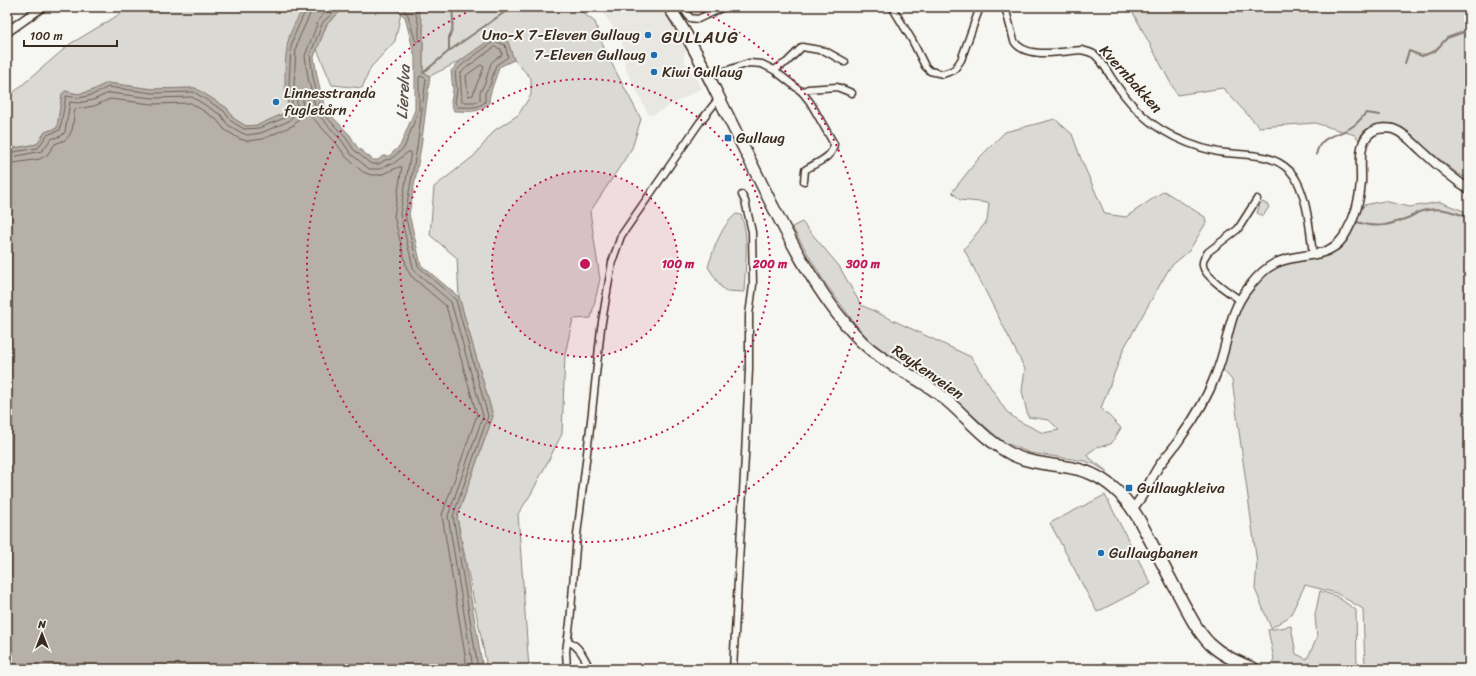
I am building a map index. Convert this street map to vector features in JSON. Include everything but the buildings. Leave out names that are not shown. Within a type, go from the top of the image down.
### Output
[{"type":"highway","name":"Røykenveien","points":[[669,7],[688,37],[802,261],[834,307],[861,340],[884,360],[938,393],[1002,449],[1018,457],[1031,461],[1072,468],[1094,475],[1118,492],[1132,509],[1146,532],[1188,612],[1202,635],[1227,657],[1254,669]]},
{"type":"street","points":[[7,32],[42,7]]},
{"type":"street","points":[[682,7],[690,18],[696,19],[724,7]]},
{"type":"street","points":[[892,7],[912,40],[925,66],[930,71],[943,74],[954,70],[961,60],[980,7]]},
{"type":"street","name":"Kvernbakken","points":[[1004,7],[1014,41],[1022,50],[1033,52],[1081,50],[1094,54],[1101,61],[1130,102],[1147,119],[1164,131],[1202,147],[1219,152],[1262,156],[1270,158],[1284,166],[1296,179],[1303,194],[1312,255]]},
{"type":"street","points":[[774,70],[787,62],[802,47],[825,50],[845,62]]},
{"type":"street","points":[[717,72],[725,71],[749,63],[762,64],[774,70],[802,92],[810,102],[834,144],[833,151],[829,155],[805,170],[804,181]]},
{"type":"street","points":[[802,92],[808,89],[837,87],[852,93]]},
{"type":"street","points":[[567,669],[566,651],[577,535],[601,328],[612,262],[621,236],[700,122],[719,98]]},
{"type":"street","points":[[1132,509],[1142,498],[1159,467],[1181,438],[1209,389],[1222,358],[1228,327],[1240,300],[1258,275],[1275,263],[1312,255],[1334,247],[1342,240],[1355,214],[1361,182],[1360,151],[1367,136],[1378,129],[1392,129],[1403,135],[1447,173],[1469,189]]},
{"type":"street","points":[[733,669],[749,369],[749,315],[753,285],[752,232],[742,195]]},
{"type":"street","points":[[1240,300],[1206,273],[1203,264],[1208,252],[1234,234],[1257,199]]},
{"type":"street","points":[[568,641],[576,645],[583,654],[590,669]]},
{"type":"shaded area","points":[[130,7],[304,7],[301,11],[289,65],[286,87],[287,110],[285,113],[258,125],[246,126],[233,118],[227,108],[195,88],[153,89],[107,83],[91,91],[78,94],[65,91],[62,94],[57,128],[45,132],[37,144],[9,149],[7,153],[7,98],[70,44]]},
{"type":"shaded area","points":[[345,7],[394,7],[401,13],[395,41],[371,67],[362,88],[332,85],[317,49],[327,24]]},
{"type":"shaded area","points":[[417,7],[575,7],[595,22],[605,51],[641,119],[632,148],[590,212],[600,279],[591,318],[573,319],[565,354],[562,434],[531,494],[518,514],[529,669],[484,669],[486,662],[457,517],[493,416],[459,297],[457,258],[430,235],[434,187],[474,156],[495,130],[518,115],[531,95],[531,78],[514,60],[508,42],[495,36],[460,61],[430,76],[423,73],[423,26]]},
{"type":"shaded area","points":[[591,7],[662,7],[677,29],[687,48],[684,61],[702,88],[652,115],[648,114],[625,67],[622,40],[603,13]]},
{"type":"shaded area","points":[[1130,7],[1469,7],[1469,179],[1458,174],[1401,128],[1391,124],[1383,123],[1364,131],[1359,140],[1355,135],[1315,123],[1259,127],[1223,88],[1177,95]]},
{"type":"shaded area","points":[[1055,119],[1072,134],[1081,159],[1105,214],[1126,217],[1164,191],[1205,217],[1206,223],[1189,251],[1170,267],[1124,348],[1101,408],[1121,428],[1111,444],[1097,447],[1086,455],[1109,473],[1094,464],[1085,461],[1030,453],[1006,443],[944,390],[871,342],[859,329],[825,283],[792,227],[802,222],[839,266],[861,305],[971,357],[1006,411],[1017,420],[1043,433],[1059,430],[1049,420],[1028,417],[1022,391],[1025,369],[964,249],[987,221],[989,203],[960,200],[952,192],[979,158],[1005,132]]},
{"type":"shaded area","points":[[1384,201],[1410,207],[1440,202],[1469,213],[1469,284],[1463,292],[1464,301],[1469,309],[1469,669],[1365,669],[1363,609],[1336,593],[1305,585],[1290,616],[1271,628],[1255,589],[1257,563],[1232,380],[1223,370],[1231,330],[1241,302],[1260,277],[1277,265],[1326,256],[1340,249],[1364,205]]},
{"type":"shaded area","points":[[1263,202],[1269,207],[1263,216],[1257,213],[1260,204]]},
{"type":"shaded area","points":[[736,214],[741,215],[745,233],[746,253],[744,292],[726,291],[721,287],[708,267],[722,231]]},
{"type":"shaded area","name":"Gullaugbanen","points":[[1105,495],[1151,584],[1097,612],[1050,523]]},
{"type":"shaded area","points":[[1320,591],[1336,596],[1356,610],[1357,669],[1269,669],[1274,659],[1268,630],[1291,626],[1296,654],[1307,659],[1317,638],[1315,615]]},
{"type":"water","points":[[304,7],[345,7],[327,24],[314,57],[317,76],[325,109],[350,135],[357,147],[373,160],[378,160],[383,156],[389,156],[400,146],[415,110],[415,57],[405,17],[394,7],[417,7],[423,26],[423,72],[430,76],[421,147],[409,214],[421,265],[459,297],[493,416],[457,517],[482,663],[480,669],[7,669],[7,153],[9,149],[37,144],[45,132],[57,128],[62,94],[65,91],[78,94],[91,91],[107,83],[153,89],[195,88],[227,108],[233,118],[246,126],[258,125],[285,113],[288,106],[285,87],[285,61],[289,37]]},
{"type":"water","points":[[495,36],[508,42],[514,60],[499,67],[491,90],[489,103],[485,107],[473,111],[454,111],[451,102],[453,90],[451,71],[460,61]]},
{"type":"waterway","points":[[449,51],[449,37],[452,31],[453,20],[452,7]]},
{"type":"waterway","points":[[423,73],[449,51],[512,7]]},
{"type":"waterway","points":[[1405,63],[1409,51],[1422,56],[1435,51],[1447,38],[1469,30]]},
{"type":"waterway","points":[[1316,155],[1318,148],[1326,139],[1348,130],[1366,113],[1380,115]]},
{"type":"waterway","points":[[1357,222],[1378,226],[1390,224],[1403,220],[1418,212],[1433,209],[1448,211],[1469,217]]},
{"type":"place","name":"Uno-X 7-Eleven Gullaug","points":[[648,35]]},
{"type":"place","name":"7-Eleven Gullaug","points":[[654,55]]},
{"type":"place","name":"Kiwi Gullaug","points":[[654,72]]},
{"type":"place","name":"Linnesstranda fugletårn","points":[[276,102]]},
{"type":"place","name":"Gullaug","points":[[728,138]]},
{"type":"place","name":"Gullaugkleiva","points":[[1129,488]]},
{"type":"place","name":"Gullaugbanen","points":[[1101,553]]},
{"type":"district","name":"GULLAUG","points":[[700,37]]},
{"type":"water label","name":"Lierelva","points":[[403,92]]}]
